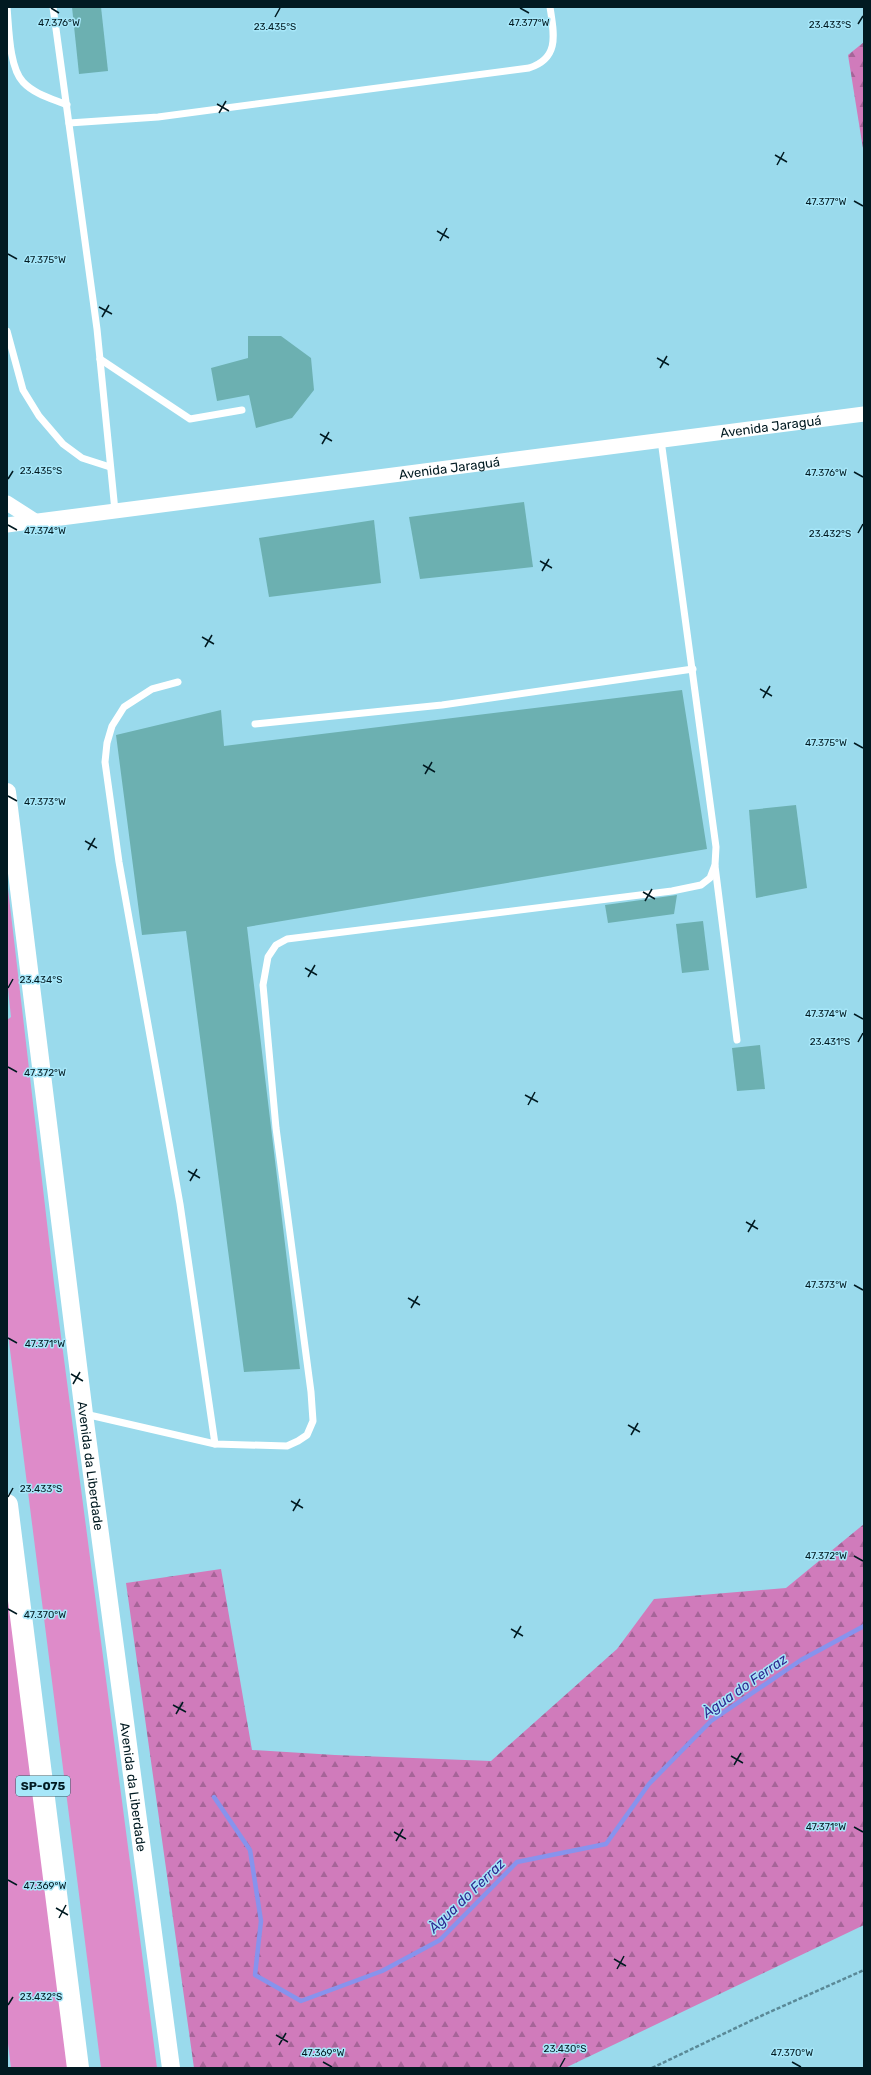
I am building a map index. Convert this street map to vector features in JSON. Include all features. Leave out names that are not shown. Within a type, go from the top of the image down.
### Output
[{"type":"highway","name":"SP-075","points":[[7,1505],[78,2068]]},
{"type":"street","name":"Avenida Jaraguá","points":[[7,525],[864,414]]},
{"type":"street","points":[[7,503],[35,521]]},
{"type":"street","name":"Avenida da Liberdade","points":[[7,792],[84,1414],[171,2068]]},
{"type":"lane","points":[[7,7],[15,71],[23,83],[38,93],[67,105]]},
{"type":"lane","points":[[53,7],[70,123],[100,359],[115,511]]},
{"type":"lane","points":[[70,123],[158,117],[529,68],[541,64],[549,56],[552,45],[550,7]]},
{"type":"lane","points":[[7,331],[23,390],[39,416],[63,444],[82,458],[110,466]]},
{"type":"lane","points":[[100,359],[190,419],[242,410]]},
{"type":"lane","points":[[662,440],[715,840],[715,865],[737,1040]]},
{"type":"lane","points":[[255,724],[442,705],[693,669]]},
{"type":"lane","points":[[178,682],[152,689],[124,707],[112,726],[106,743],[105,762],[119,862],[180,1204],[215,1444]]},
{"type":"lane","points":[[84,1414],[215,1444],[287,1446],[307,1435],[313,1421],[311,1392],[276,1128],[264,985],[268,957],[276,945],[287,939],[672,891],[701,885],[710,878],[715,865]]},
{"type":"path","points":[[652,2068],[763,2015],[864,1970]]},
{"type":"shaded area","points":[[7,880],[54,1283],[157,2068],[101,2068],[8,1334],[7,1020],[11,1017],[7,979]]},
{"type":"shaded area","points":[[7,1571],[71,2068],[11,2068],[7,2035]]},
{"type":"green space","points":[[864,42],[864,155],[848,55]]},
{"type":"green space","points":[[864,1524],[864,1925],[565,2068],[194,2068],[126,1583],[221,1569],[252,1750],[491,1761],[617,1649],[654,1599],[786,1588]]},
{"type":"building","points":[[72,7],[101,7],[108,71],[79,74]]},
{"type":"building","points":[[248,336],[281,336],[311,358],[314,390],[292,418],[256,428],[249,395],[217,401],[211,368],[248,358]]},
{"type":"building","points":[[524,502],[533,567],[420,579],[409,517]]},
{"type":"building","points":[[374,520],[381,583],[269,597],[259,538]]},
{"type":"building","points":[[682,690],[707,849],[247,927],[300,1369],[244,1372],[186,931],[142,935],[116,735],[221,710],[224,746]]},
{"type":"building","points":[[796,805],[807,888],[756,898],[749,810]]},
{"type":"building","points":[[677,895],[674,914],[608,923],[605,905]]},
{"type":"building","points":[[703,921],[709,970],[682,973],[676,924]]},
{"type":"building","points":[[760,1045],[765,1089],[737,1091],[732,1048]]},
{"type":"waterway","name":"Àgua do Ferraz","points":[[214,1797],[250,1850],[261,1921],[255,1975],[301,2001],[382,1971],[440,1940],[517,1862],[606,1844],[649,1784],[711,1721],[801,1660],[864,1626]]}]
